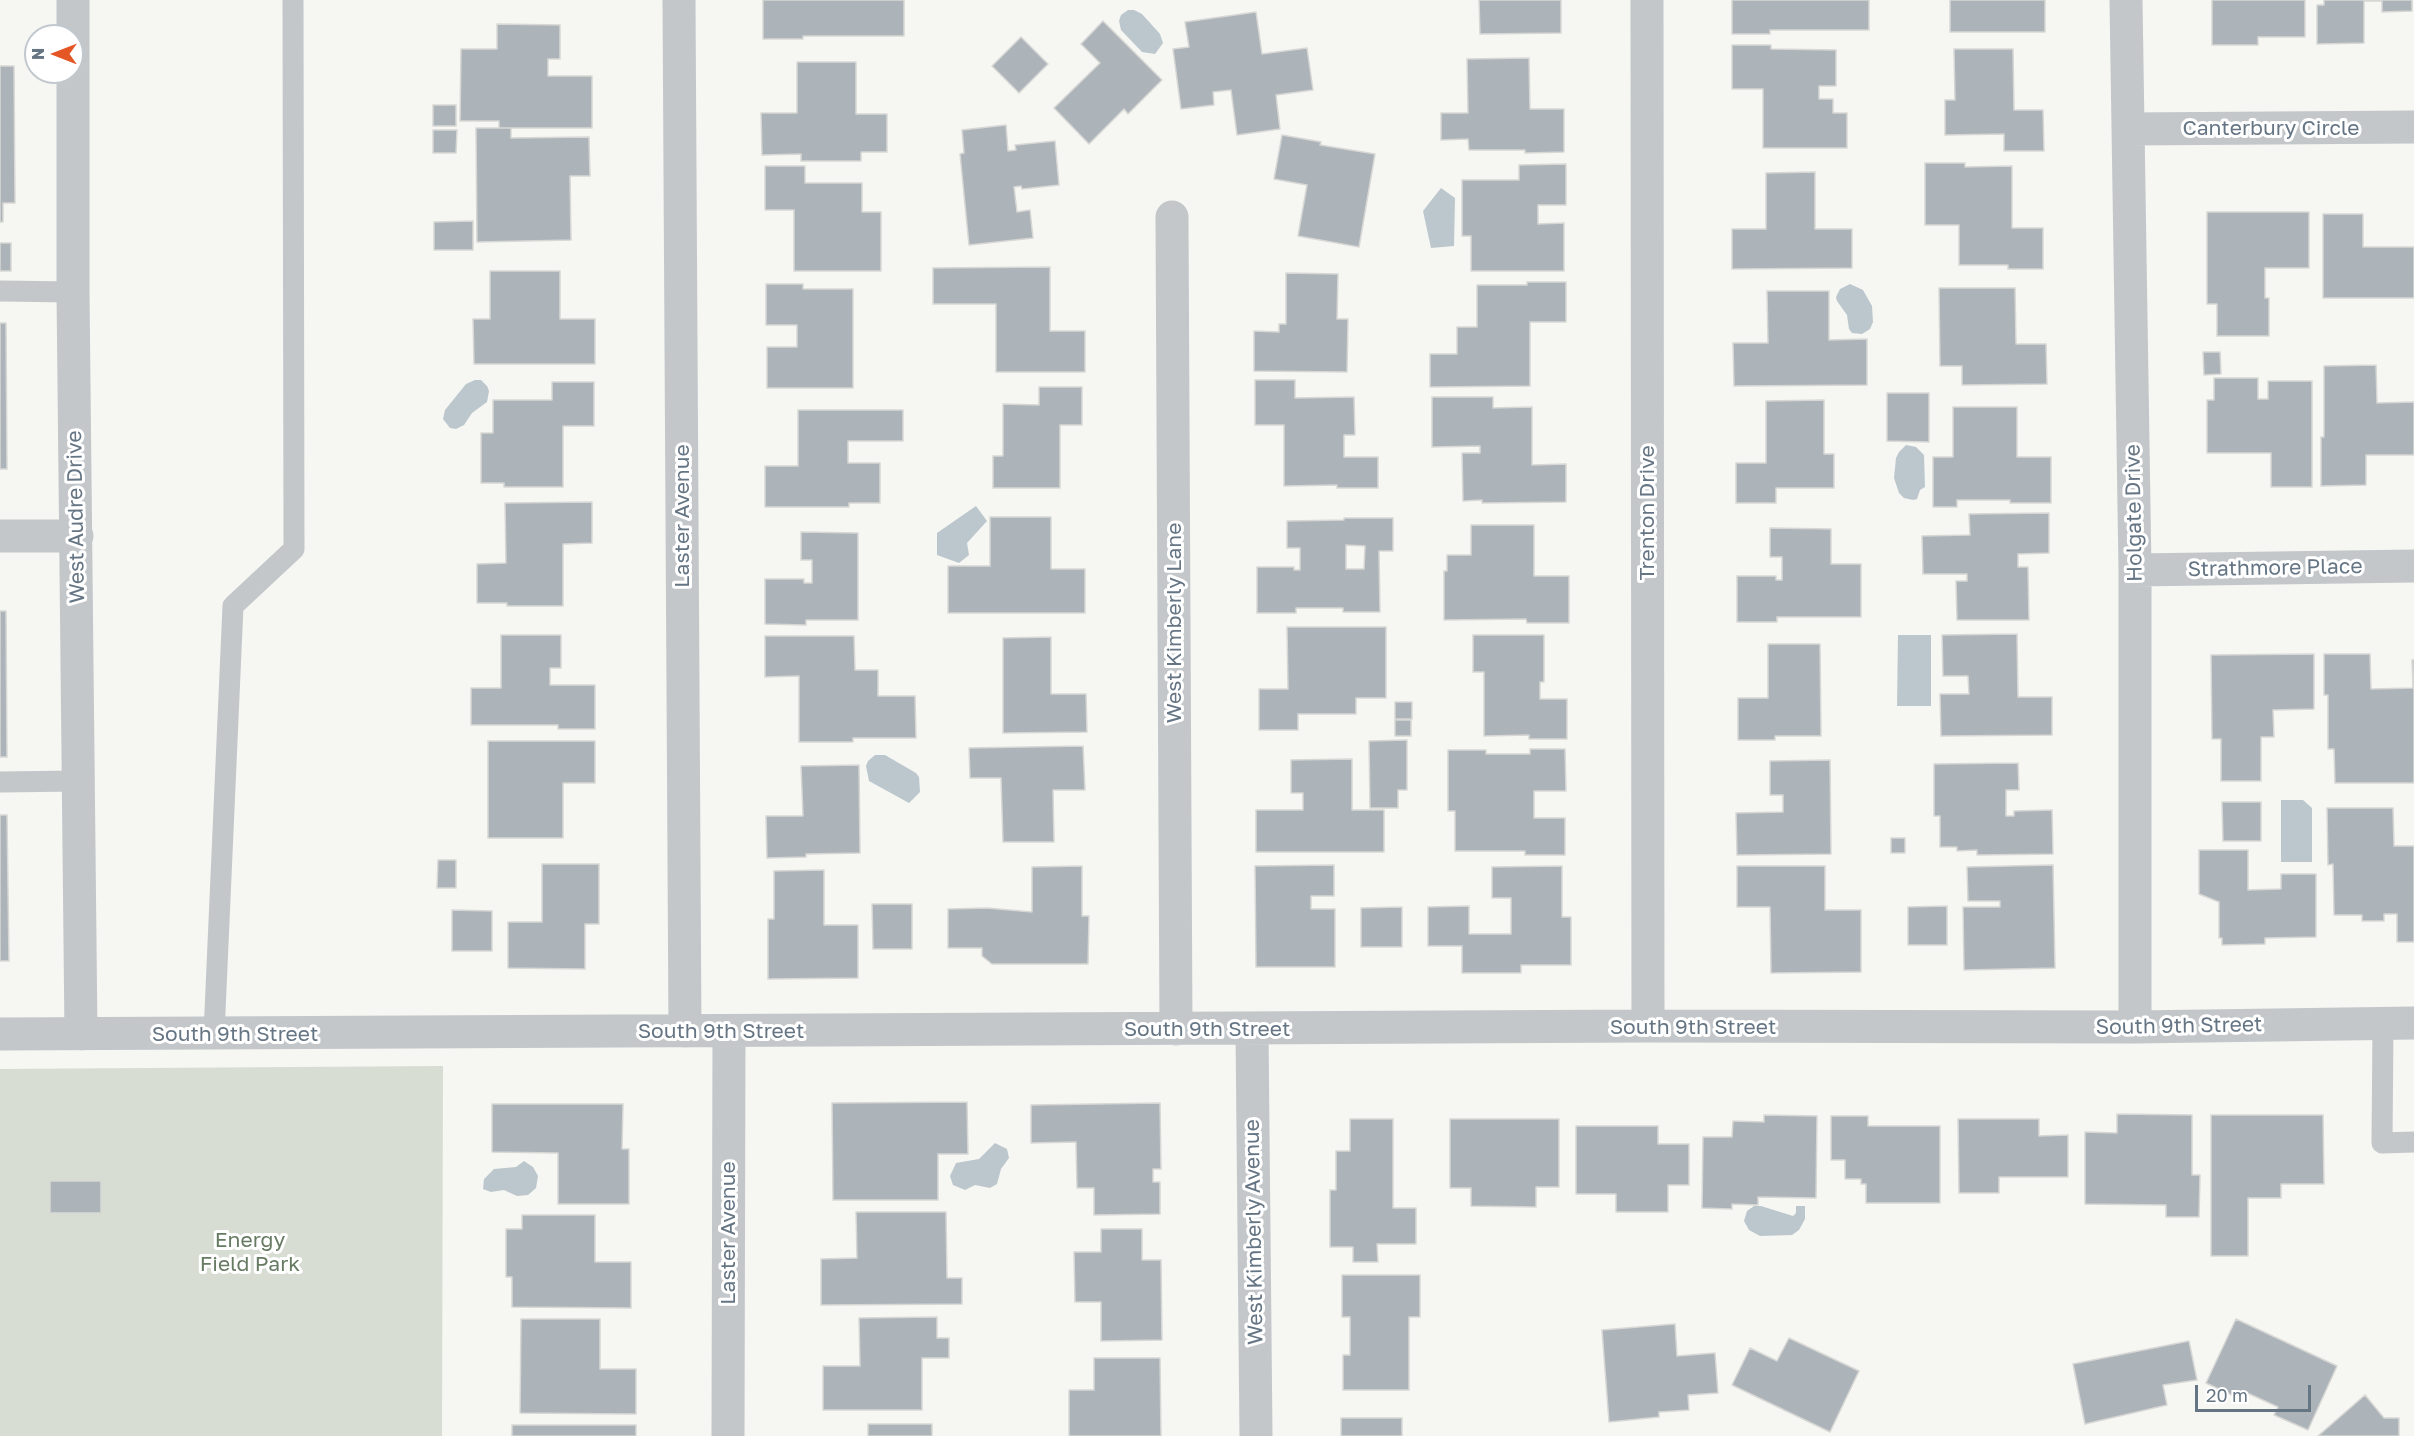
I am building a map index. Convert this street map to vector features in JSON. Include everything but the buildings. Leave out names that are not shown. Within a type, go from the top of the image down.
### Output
[{"type":"street","name":"West Audre Drive","points":[[73,0],[73,292],[81,1034]]},
{"type":"street","name":"Laster Avenue","points":[[679,0],[685,1031]]},
{"type":"street","name":"Trenton Drive","points":[[1647,0],[1648,1026]]},
{"type":"street","name":"Holgate Drive","points":[[2126,0],[2135,570],[2135,1027]]},
{"type":"street","name":"Canterbury Circle","points":[[2129,129],[2414,127]]},
{"type":"street","name":"West Kimberly Lane","points":[[1172,217],[1176,1029]]},
{"type":"street","points":[[0,536],[77,536]]},
{"type":"street","name":"Strathmore Place","points":[[2135,570],[2414,566]]},
{"type":"street","name":"South 9th Street","points":[[0,1034],[1648,1026],[2135,1027],[2398,1024]]},
{"type":"street","name":"West Kimberly Avenue","points":[[1252,1029],[1256,1436]]},
{"type":"street","name":"Laster Avenue","points":[[728,1436],[729,1031]]},
{"type":"lane","points":[[214,1034],[233,606],[294,549],[293,0]]},
{"type":"lane","points":[[0,291],[73,292]]},
{"type":"lane","points":[[0,782],[78,781]]},
{"type":"lane","points":[[2398,1024],[2382,1143],[2414,1142]]},
{"type":"green space","name":"Energy Field Park","points":[[443,1066],[442,1436],[0,1436],[0,1069]]},
{"type":"shaded area","points":[[1128,10],[1142,14],[1160,34],[1163,43],[1155,54],[1142,52],[1121,30],[1119,21],[1121,15]]},
{"type":"shaded area","points":[[1441,188],[1455,198],[1454,246],[1431,248],[1423,211]]},
{"type":"shaded area","points":[[1850,284],[1863,290],[1872,306],[1873,322],[1870,329],[1862,334],[1852,333],[1849,329],[1847,315],[1836,297],[1840,289]]},
{"type":"shaded area","points":[[481,380],[487,386],[489,391],[487,402],[472,413],[464,425],[456,429],[450,428],[443,419],[445,410],[466,384]]},
{"type":"shaded area","points":[[1906,445],[1916,447],[1924,455],[1925,487],[1920,490],[1917,499],[1913,500],[1904,498],[1899,493],[1894,478],[1896,458]]},
{"type":"shaded area","points":[[976,506],[987,521],[967,543],[969,555],[959,563],[937,555],[937,533]]},
{"type":"shaded area","points":[[1898,635],[1931,635],[1931,706],[1897,706]]},
{"type":"shaded area","points":[[875,755],[885,755],[919,777],[920,792],[909,803],[869,781],[866,766]]},
{"type":"shaded area","points":[[2281,800],[2303,800],[2312,808],[2312,862],[2281,862]]},
{"type":"shaded area","points":[[995,1143],[1007,1149],[1009,1158],[1001,1169],[997,1184],[990,1188],[975,1185],[965,1190],[953,1185],[950,1176],[956,1163],[979,1159]]},
{"type":"shaded area","points":[[524,1161],[533,1167],[538,1176],[536,1188],[528,1195],[517,1196],[504,1190],[491,1192],[483,1189],[484,1179],[494,1169],[516,1167]]},
{"type":"shaded area","points":[[1754,1206],[1793,1216],[1796,1213],[1796,1206],[1805,1206],[1805,1219],[1799,1230],[1792,1235],[1760,1236],[1749,1230],[1744,1221],[1747,1211]]}]
